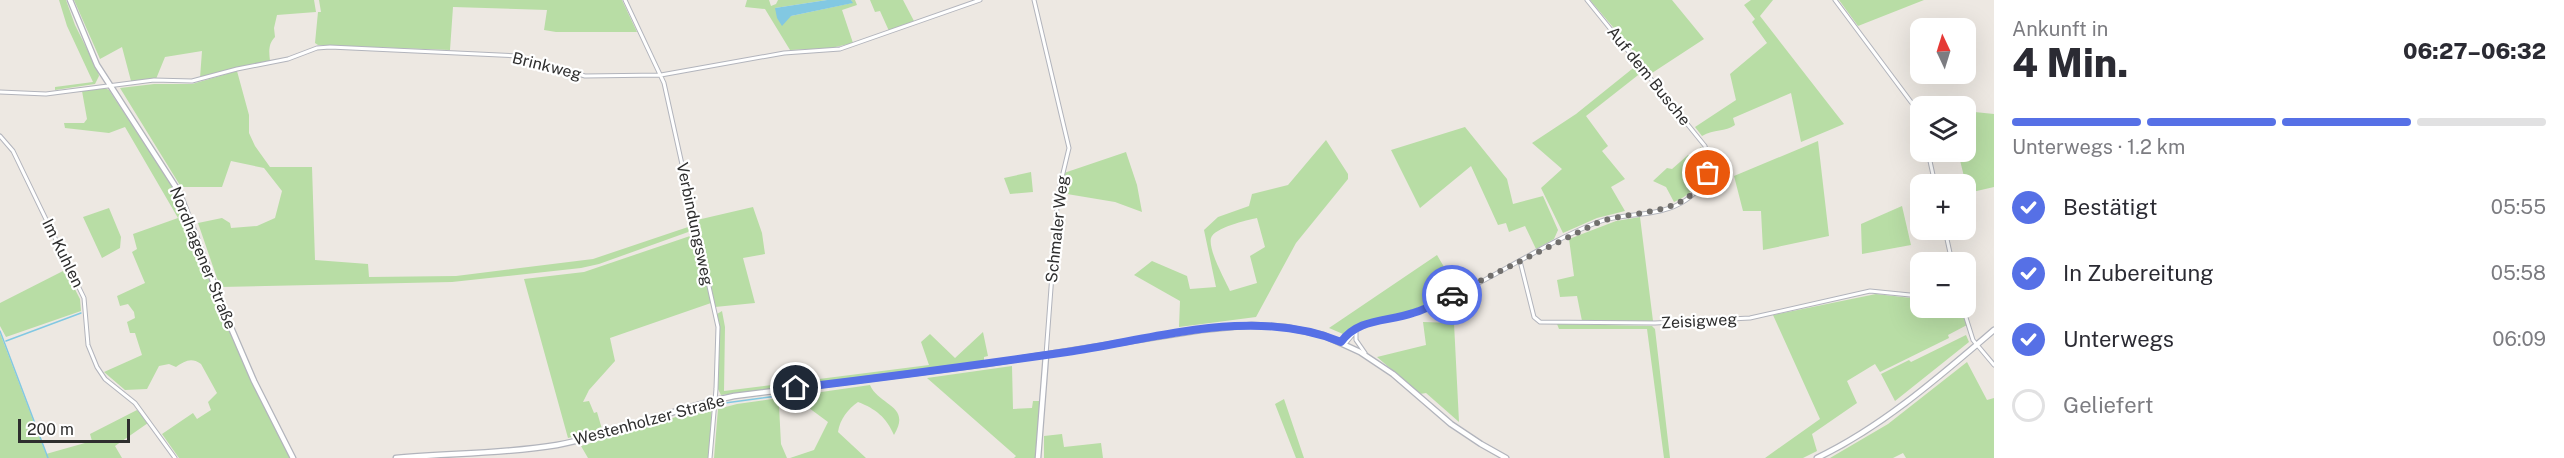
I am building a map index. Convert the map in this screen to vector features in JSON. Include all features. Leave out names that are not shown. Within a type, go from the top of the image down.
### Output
[{"type":"main road","name":"Nordhagener Straße","points":[[70,0],[84,38],[109,86],[179,192],[254,381],[293,458]]},
{"type":"main road","name":"Westenholzer Straße","points":[[396,458],[511,451],[557,445],[716,400],[1046,355],[1201,330],[1252,326],[1303,329],[1343,343],[1393,374],[1451,424],[1506,458]]},
{"type":"main road","points":[[1816,458],[1865,430],[1911,399],[1994,330]]},
{"type":"main road","points":[[1038,458],[1046,355]]},
{"type":"street","name":"Verbindungsweg","points":[[625,0],[661,75],[718,327],[716,400],[710,458]]},
{"type":"street","name":"Brinkweg","points":[[109,86],[154,80],[192,81],[288,59],[317,48],[330,46],[518,56],[585,76],[661,75],[784,53],[840,49],[980,0]]},
{"type":"street","name":"Schmaler Weg","points":[[1034,0],[1069,148],[1058,194],[1046,355]]},
{"type":"street","name":"Auf dem Busche","points":[[1357,329],[1427,308],[1599,222],[1614,217],[1660,211],[1678,204],[1697,190],[1708,173],[1708,156],[1705,146],[1587,0]]},
{"type":"street","points":[[1835,0],[1910,101]]},
{"type":"street","points":[[0,92],[46,94],[109,86]]},
{"type":"street","name":"Im Kuhlen","points":[[0,136],[13,151],[84,298],[88,345],[97,368],[105,379],[135,404],[175,458]]},
{"type":"street","name":"Zeisigweg","points":[[1520,261],[1534,317],[1540,322],[1655,323],[1750,318],[1870,291],[1910,295]]},
{"type":"street","points":[[1966,318],[1973,340],[1994,365]]},
{"type":"street","points":[[1343,343],[1357,329]]},
{"type":"street","points":[[1357,329],[1356,340],[1368,357]]},
{"type":"green space","points":[[59,0],[66,0],[75,25],[98,71],[99,76],[95,84],[55,90],[55,87],[93,82],[67,26]]},
{"type":"green space","points":[[74,0],[314,0],[316,12],[277,15],[274,28],[275,37],[270,48],[270,61],[200,78],[202,51],[165,57],[156,79],[131,81],[122,47],[100,59]]},
{"type":"green space","points":[[319,0],[622,0],[637,32],[556,32],[544,30],[547,10],[453,7],[450,50],[318,45],[315,43],[318,12],[321,12]]},
{"type":"green space","points":[[747,0],[769,0],[771,6],[778,0],[827,0],[775,8],[791,16],[852,3],[851,0],[855,0],[857,5],[842,10],[853,43],[831,48],[790,50],[765,9],[745,7]]},
{"type":"green space","points":[[870,0],[903,0],[914,21],[889,31],[880,11],[875,12]]},
{"type":"green space","points":[[1590,0],[1672,0],[1704,39],[1652,73]]},
{"type":"green space","points":[[1751,0],[1773,0],[1760,16],[1844,124],[1801,142],[1791,93],[1733,118],[1735,125],[1727,129],[1702,136],[1695,127],[1736,100],[1730,74],[1767,43],[1752,22],[1755,19],[1744,5]]},
{"type":"green space","points":[[1839,0],[1924,0],[1858,26]]},
{"type":"green space","points":[[1637,65],[1642,72],[1586,116],[1608,146],[1602,151],[1625,179],[1611,187],[1625,211],[1597,218],[1563,233],[1541,188],[1562,169],[1532,143],[1576,114]]},
{"type":"green space","points":[[237,71],[249,115],[249,133],[270,167],[312,167],[315,260],[368,264],[369,277],[456,276],[593,259],[691,226],[691,231],[599,264],[581,268],[452,282],[220,287],[198,223],[222,218],[230,223],[231,228],[257,226],[275,218],[282,191],[264,168],[231,161],[222,187],[181,187],[120,88],[154,84],[192,84]]},
{"type":"green space","points":[[105,88],[109,90],[174,189],[253,382],[290,458],[179,458],[162,434],[193,413],[197,419],[211,410],[208,402],[217,393],[201,364],[197,362],[188,361],[176,367],[169,364],[159,366],[147,389],[125,390],[104,372],[142,355],[135,333],[130,333],[127,322],[135,318],[134,312],[128,304],[120,306],[117,296],[145,283],[132,252],[137,249],[133,234],[178,218],[125,127],[109,133],[65,128],[64,123],[84,123],[87,119],[82,91]]},
{"type":"green space","points":[[1976,112],[1994,114],[1994,187],[1976,191],[1976,174],[1963,174],[1960,162],[1976,162]]},
{"type":"green space","points":[[1465,127],[1507,179],[1513,204],[1543,196],[1558,230],[1554,239],[1536,249],[1525,226],[1509,232],[1506,223],[1498,225],[1471,166],[1420,208],[1391,150]]},
{"type":"green space","points":[[1326,140],[1348,174],[1348,179],[1296,243],[1256,317],[1179,327],[1180,301],[1134,275],[1152,261],[1187,276],[1190,289],[1216,287],[1204,230],[1218,217],[1249,206],[1252,194],[1288,185]],"holes":[[[1257,218],[1265,247],[1250,256],[1257,283],[1230,291],[1212,250],[1213,234],[1231,225]]]},
{"type":"green space","points":[[1818,141],[1829,236],[1763,250],[1761,211],[1743,211],[1734,176]]},
{"type":"green space","points":[[1701,147],[1705,164],[1700,180],[1689,193],[1674,202],[1666,187],[1653,181],[1667,168],[1672,169],[1688,155],[1691,157]]},
{"type":"green space","points":[[1126,152],[1137,185],[1142,212],[1115,202],[1061,193],[1064,173]]},
{"type":"green space","points":[[1031,172],[1033,192],[1010,194],[1004,178]]},
{"type":"green space","points":[[1902,206],[1911,245],[1862,254],[1861,224]]},
{"type":"green space","points":[[753,207],[762,233],[765,254],[743,258],[755,303],[715,307],[697,220]]},
{"type":"green space","points":[[109,208],[121,237],[120,248],[102,258],[83,217]]},
{"type":"green space","points":[[1640,217],[1653,321],[1582,321],[1577,296],[1560,297],[1557,280],[1574,276],[1569,239],[1616,221]]},
{"type":"green space","points":[[690,236],[696,238],[711,303],[610,338],[615,361],[589,390],[583,402],[589,401],[594,413],[597,412],[602,429],[568,438],[524,279],[584,272]]},
{"type":"green space","points":[[1437,255],[1457,289],[1415,309],[1363,323],[1343,334],[1329,328]]},
{"type":"green space","points":[[65,270],[80,299],[81,311],[6,337],[0,326],[0,303]]},
{"type":"green space","points":[[1876,294],[1910,298],[1910,318],[1964,318],[1967,325],[1948,335],[1949,338],[1880,372],[1875,364],[1847,381],[1857,403],[1812,434],[1817,451],[1803,458],[1765,458],[1820,419],[1773,315]]},
{"type":"green space","points":[[722,311],[725,327],[724,391],[929,365],[921,342],[930,334],[955,358],[983,332],[988,356],[984,357],[984,361],[721,395],[718,389],[719,327],[717,314]]},
{"type":"green space","points":[[1423,322],[1454,323],[1459,422],[1426,393],[1420,394],[1377,357],[1426,345]]},
{"type":"green space","points":[[1557,324],[1652,326],[1655,329],[1670,458],[1664,458],[1647,329],[1559,329]]},
{"type":"green space","points":[[0,333],[46,454],[92,441],[90,434],[137,410],[148,423],[115,446],[122,458],[0,458]]},
{"type":"green space","points":[[1966,335],[1969,342],[1895,401],[1881,374]]},
{"type":"green space","points":[[1967,362],[1987,400],[1994,398],[1994,458],[1906,458],[1903,453],[1893,458],[1830,458],[1888,424]]},
{"type":"green space","points":[[1012,366],[1013,409],[1032,408],[1033,401],[1040,401],[1035,458],[1014,458],[1016,456],[927,378]]},
{"type":"green space","points":[[870,385],[874,392],[897,412],[899,425],[894,435],[880,414],[858,402],[848,411],[838,432],[866,458],[790,458],[814,450],[828,422],[809,408],[779,406],[781,444],[787,458],[714,458],[718,409],[737,404]]},
{"type":"green space","points":[[1284,399],[1304,458],[1296,458],[1275,404]]},
{"type":"green space","points":[[712,406],[709,458],[588,458],[581,446]]},
{"type":"green space","points":[[1062,434],[1064,447],[1101,443],[1103,458],[1044,458],[1044,436]]},
{"type":"water","points":[[827,0],[851,0],[853,3],[791,16],[782,26],[777,18],[775,8]]},
{"type":"waterway","points":[[6,341],[81,313]]},
{"type":"waterway","points":[[0,331],[48,458]]},
{"type":"waterway","points":[[725,403],[815,391]]},
{"type":"way so far","points":[[1452,295],[1588,226],[1614,217],[1660,211],[1685,201],[1703,184],[1708,173]]},
{"type":"route","points":[[796,388],[986,364],[1201,330],[1252,326],[1285,327],[1303,329],[1341,342],[1351,330],[1365,323],[1414,313],[1452,295]]}]
